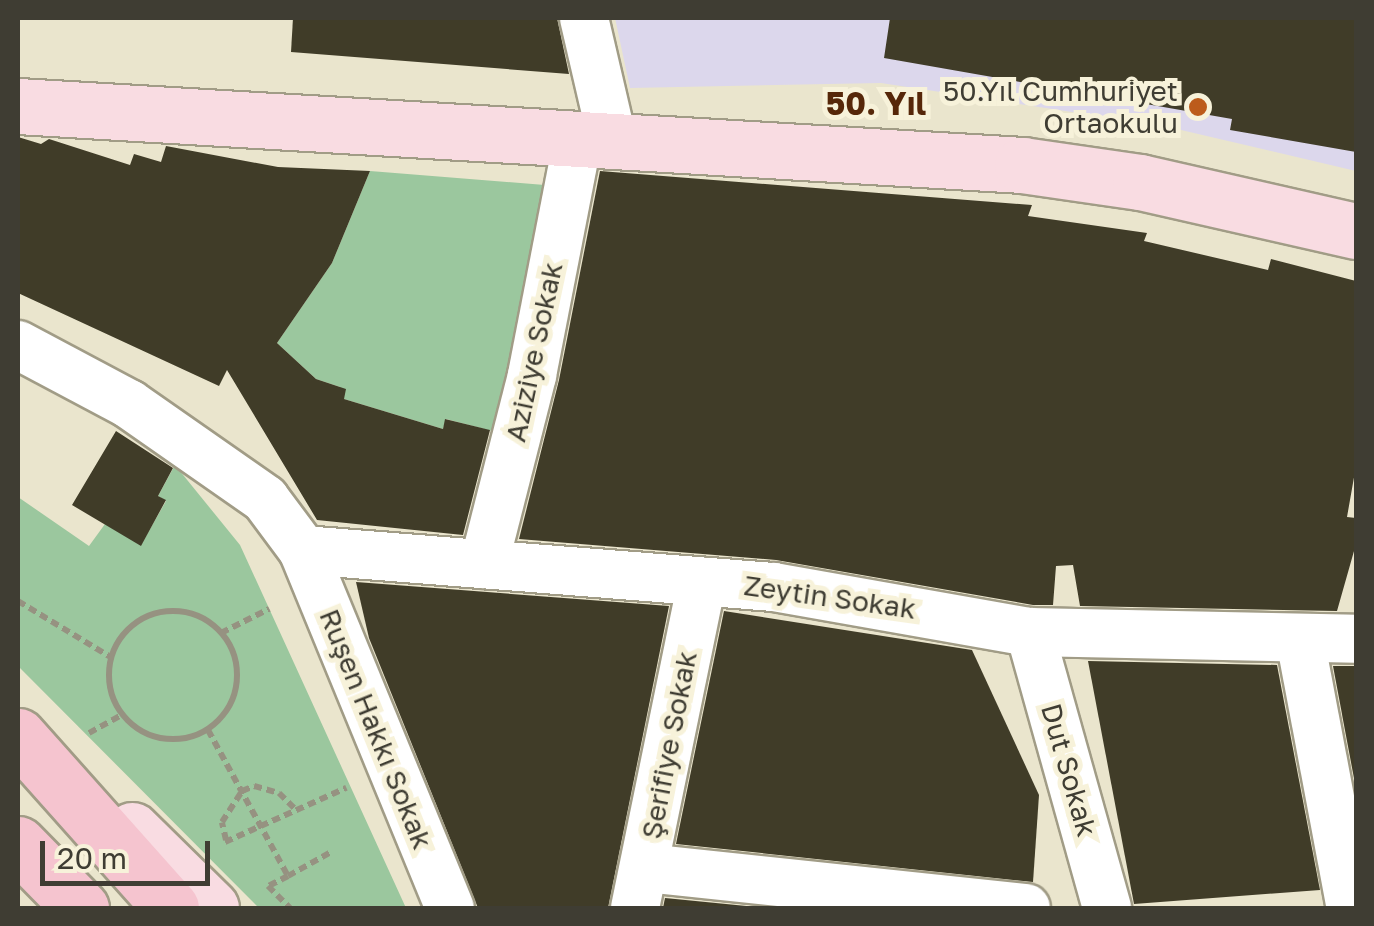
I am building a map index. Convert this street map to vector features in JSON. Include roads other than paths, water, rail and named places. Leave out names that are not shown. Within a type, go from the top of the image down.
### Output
[{"type":"highway","points":[[18,736],[171,908]]},
{"type":"highway","points":[[18,844],[81,908]]},
{"type":"main road","points":[[18,106],[1022,165],[1140,182],[1356,231]]},
{"type":"main road","points":[[18,716],[211,908]]},
{"type":"street","points":[[584,18],[595,139]]},
{"type":"street","name":"Aziziye Sokak","points":[[484,564],[595,139]]},
{"type":"street","name":"Ruşen Hakkı Sokak","points":[[18,344],[212,458],[265,500],[303,550],[450,908]]},
{"type":"street","name":"Zeytin Sokak","points":[[303,550],[880,600],[1030,632],[1356,638]]},
{"type":"street","name":"Şerifiye Sokak","points":[[640,888],[702,582]]},
{"type":"street","name":"Dut Sokak","points":[[1030,632],[1107,908]]},
{"type":"street","points":[[1300,639],[1351,908]]},
{"type":"street","points":[[640,888],[1026,908]]},
{"type":"place","name":"50.Yıl Cumhuriyet Ortaokulu","points":[[1198,107]]},
{"type":"district","name":"50. Yıl","points":[[876,103]]}]
